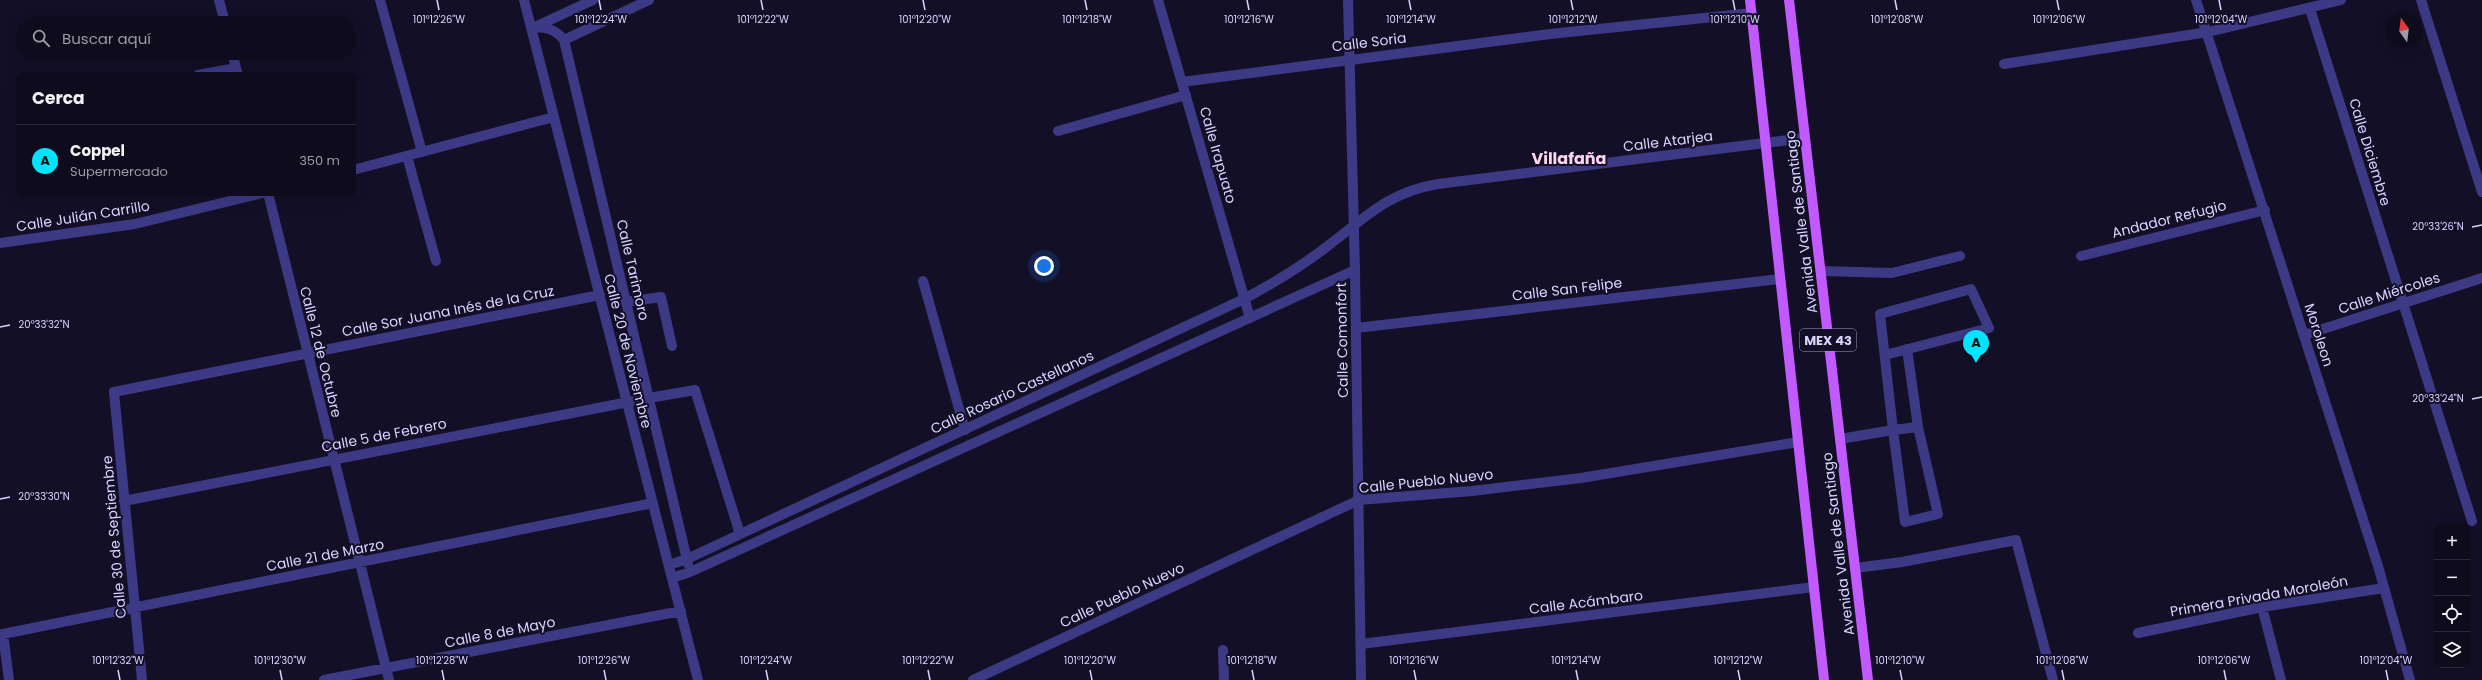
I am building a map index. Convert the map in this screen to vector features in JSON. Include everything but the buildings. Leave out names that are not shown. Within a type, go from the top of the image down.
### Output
[{"type":"main road","name":"Avenida Valle de Santiago","points":[[1750,0],[1824,680]]},
{"type":"main road","name":"Avenida Valle de Santiago","points":[[1789,0],[1868,680]]},
{"type":"street","points":[[219,0],[223,16]]},
{"type":"street","points":[[380,0],[422,152]]},
{"type":"street","points":[[524,0],[531,28]]},
{"type":"street","points":[[531,28],[593,0]]},
{"type":"street","points":[[531,28],[546,27],[559,34],[564,40],[649,0]]},
{"type":"street","name":"Calle Irapuato","points":[[1158,0],[1250,318]]},
{"type":"street","name":"Calle Comonfort","points":[[1348,0],[1355,270],[1361,680]]},
{"type":"street","name":"Moroleon","points":[[2196,0],[2208,32],[2384,588],[2410,680]]},
{"type":"street","points":[[2004,64],[2208,32],[2310,9],[2341,0]]},
{"type":"street","points":[[2421,0],[2482,192]]},
{"type":"street","name":"Calle Diciembre","points":[[2310,9],[2472,521]]},
{"type":"street","name":"Calle Soria","points":[[1182,82],[1350,58],[1550,34],[1752,13]]},
{"type":"street","name":"Calle 20 de Noviembre","points":[[531,28],[698,680]]},
{"type":"street","name":"Calle Tarimoro","points":[[564,40],[690,572]]},
{"type":"street","points":[[234,60],[237,71]]},
{"type":"street","points":[[1058,131],[1186,96]]},
{"type":"street","points":[[356,169],[554,117]]},
{"type":"street","name":"Calle Atarjea","points":[[1354,224],[1385,201],[1420,187],[1805,138]]},
{"type":"street","points":[[407,156],[436,261]]},
{"type":"street","name":"Calle Julián Carrillo","points":[[0,243],[135,224],[251,196]]},
{"type":"street","name":"Calle 12 de Octubre","points":[[269,196],[389,680]]},
{"type":"street","name":"Andador Refugio","points":[[2081,256],[2264,210]]},
{"type":"street","name":"Calle Rosario Castellanos","points":[[669,565],[687,560],[1244,299],[1302,265],[1354,224]]},
{"type":"street","points":[[1820,271],[1892,273],[1960,256]]},
{"type":"street","points":[[672,578],[690,572],[1355,270]]},
{"type":"street","name":"Calle Miércoles","points":[[2304,335],[2482,278]]},
{"type":"street","name":"Calle San Felipe","points":[[1356,328],[1780,279]]},
{"type":"street","points":[[923,280],[965,430]]},
{"type":"street","points":[[1885,355],[1989,328],[1971,288],[1880,314],[1904,522],[1938,514],[1918,426],[1907,350]]},
{"type":"street","name":"Calle Sor Juana Inés de la Cruz","points":[[114,392],[600,295]]},
{"type":"street","points":[[626,302],[662,297],[672,346]]},
{"type":"street","name":"Calle 5 de Febrero","points":[[124,501],[695,390],[740,534]]},
{"type":"street","name":"Calle 30 de Septiembre","points":[[114,392],[142,680]]},
{"type":"street","points":[[1840,439],[1918,426]]},
{"type":"street","name":"Calle Pueblo Nuevo","points":[[973,680],[1359,500],[1472,491],[1581,478],[1689,462],[1798,442]]},
{"type":"street","name":"Calle 21 de Marzo","points":[[9,680],[3,634],[653,503]]},
{"type":"street","points":[[1855,568],[1902,562],[2016,540],[2053,680]]},
{"type":"street","name":"Calle Acámbaro","points":[[1361,644],[1814,587]]},
{"type":"street","name":"Primera Privada Moroleón","points":[[2138,633],[2262,607],[2384,588]]},
{"type":"street","points":[[2262,607],[2281,680]]},
{"type":"street","name":"Calle 8 de Mayo","points":[[324,680],[681,611]]},
{"type":"street","points":[[1223,650],[1224,680]]},
{"type":"place","name":"Coppel","points":[[1976,363]]},
{"type":"district","name":"Villafaña","points":[[1569,158]]}]
